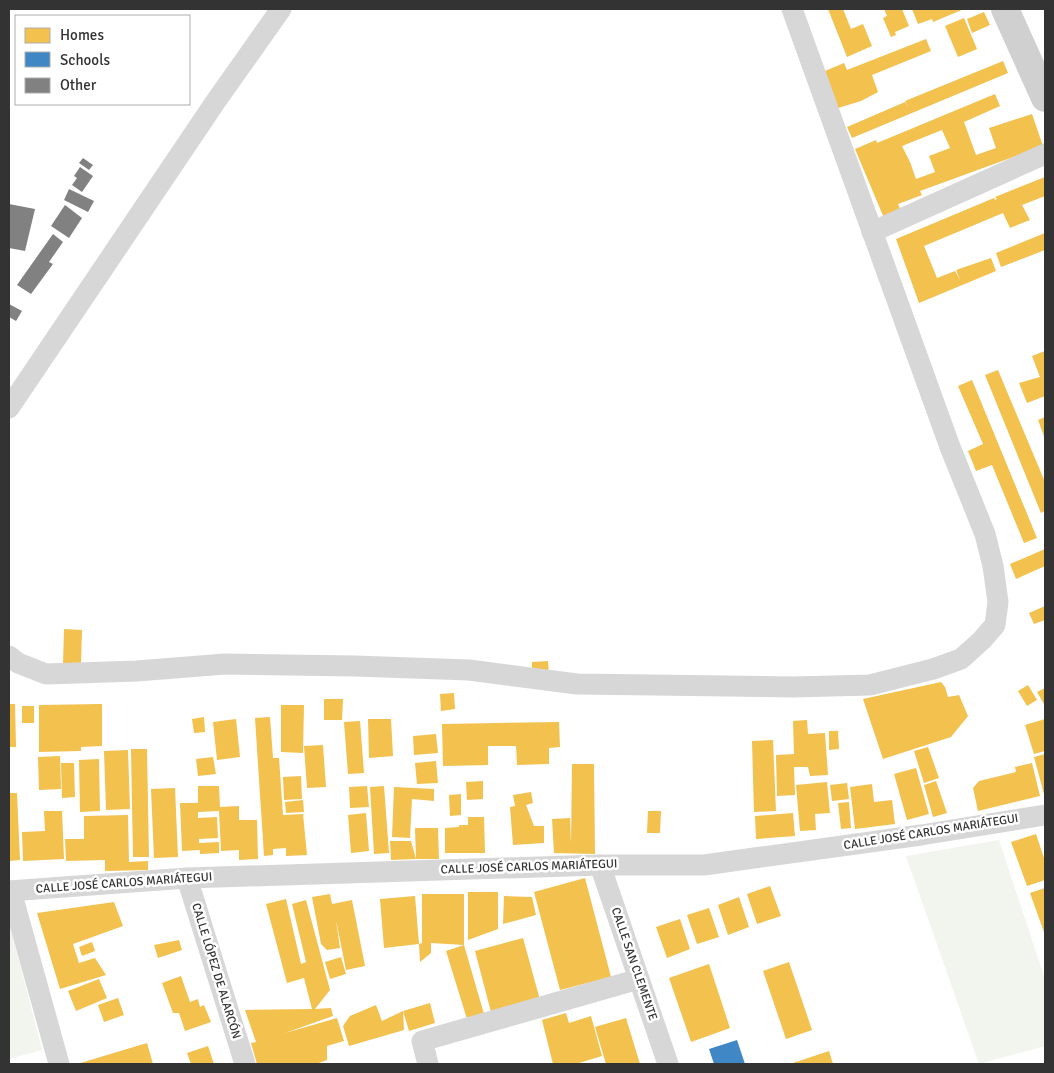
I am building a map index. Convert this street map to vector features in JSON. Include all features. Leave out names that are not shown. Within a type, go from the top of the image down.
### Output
[{"type":"street","points":[[9,408],[211,109],[281,9]]},
{"type":"street","points":[[9,656],[18,663],[46,674],[137,672],[225,664],[355,666],[469,670],[577,684],[793,687],[870,686],[962,659],[995,625],[998,602],[993,566],[985,534],[950,447],[792,9]]},
{"type":"street","points":[[1005,9],[1045,98]]},
{"type":"street","points":[[872,232],[1045,154]]},
{"type":"street","name":"CALLE JOSÉ CARLOS MARIÁTEGUI","points":[[10,891],[187,878],[600,865],[704,865],[921,835],[1045,815]]},
{"type":"street","name":"CALLE SAN CLEMENTE","points":[[600,865],[668,1064]]},
{"type":"street","name":"CALLE LÓPEZ DE ALARCÓN","points":[[187,878],[245,1064]]},
{"type":"street","points":[[10,891],[58,1064]]},
{"type":"street","points":[[428,1064],[422,1041],[639,979]]},
{"type":"shaded area","points":[[999,840],[1045,979],[1045,1046],[979,1064],[906,856]]},
{"type":"shaded area","points":[[9,922],[42,1050],[9,1059]]},
{"type":"building: Homes","points":[[828,9],[843,9],[851,29],[863,24],[872,46],[847,57]]},
{"type":"building: Homes","points":[[884,9],[902,9],[909,26],[895,32],[896,35],[891,37],[883,18],[887,16]]},
{"type":"building: Homes","points":[[912,9],[964,9],[933,22],[932,19],[918,24]]},
{"type":"building: Homes","points":[[984,12],[990,25],[972,33],[967,19]]},
{"type":"building: Homes","points":[[964,18],[977,49],[958,57],[945,26]]},
{"type":"building: Homes","points":[[926,39],[931,51],[872,75],[878,92],[861,101],[838,108],[825,71],[844,63],[847,70]]},
{"type":"building: Homes","points":[[1003,61],[1008,73],[852,138],[847,127],[905,102],[908,107],[905,101]]},
{"type":"building: Homes","points":[[995,94],[1000,106],[964,122],[976,155],[996,148],[989,128],[1032,114],[1043,146],[920,191],[922,195],[898,204],[901,211],[884,218],[855,149],[876,140],[877,143]],"holes":[[[942,130],[950,148],[929,156],[935,172],[916,179],[902,146]]]},
{"type":"building: Homes","points":[[1045,177],[1045,196],[1022,205],[1030,220],[1010,228],[1003,213],[924,246],[937,278],[955,271],[960,280],[956,270],[991,258],[996,271],[919,303],[896,239],[994,198],[995,200],[997,199],[995,197]]},
{"type":"building: Homes","points":[[1045,233],[1045,250],[1001,267],[996,253]]},
{"type":"building: Homes","points":[[1045,351],[1045,396],[1027,403],[1019,383],[1040,377],[1032,356]]},
{"type":"building: Homes","points":[[998,370],[1045,482],[1045,511],[1041,513],[985,375]]},
{"type":"building: Homes","points":[[972,380],[1037,538],[1024,543],[992,465],[976,471],[968,451],[983,444],[958,386]]},
{"type":"building: Homes","points":[[1045,417],[1045,439],[1038,420]]},
{"type":"building: Homes","points":[[1045,549],[1045,566],[1016,579],[1010,564]]},
{"type":"building: Homes","points":[[1045,606],[1045,620],[1034,624],[1029,613]]},
{"type":"building: Homes","points":[[64,629],[82,630],[81,664],[63,664]]},
{"type":"building: Homes","points":[[548,661],[549,675],[532,675],[532,662]]},
{"type":"building: Homes","points":[[941,682],[945,687],[948,697],[959,695],[968,716],[951,737],[883,759],[863,699]]},
{"type":"building: Homes","points":[[1028,685],[1037,700],[1027,706],[1018,691]]},
{"type":"building: Homes","points":[[1045,688],[1045,706],[1037,692]]},
{"type":"building: Homes","points":[[454,693],[455,709],[441,711],[440,694]]},
{"type":"building: Homes","points":[[324,699],[343,699],[342,720],[324,720]]},
{"type":"building: Homes","points":[[9,704],[15,704],[16,747],[9,747]]},
{"type":"building: Homes","points":[[102,704],[102,746],[81,747],[81,751],[39,752],[39,705]]},
{"type":"building: Homes","points":[[281,705],[304,705],[303,753],[281,752]]},
{"type":"building: Homes","points":[[22,706],[34,706],[34,723],[22,723]]},
{"type":"building: Homes","points":[[204,717],[205,732],[194,733],[192,719]]},
{"type":"building: Homes","points":[[270,717],[273,758],[279,758],[283,815],[303,814],[307,855],[286,856],[286,848],[273,849],[273,855],[264,856],[255,718]]},
{"type":"building: Homes","points":[[236,719],[240,757],[217,760],[213,722]]},
{"type":"building: Homes","points":[[368,719],[391,719],[393,756],[369,758]]},
{"type":"building: Homes","points":[[1045,719],[1045,751],[1034,754],[1025,725]]},
{"type":"building: Homes","points":[[807,720],[808,734],[825,733],[828,775],[810,776],[808,767],[794,767],[795,795],[777,796],[776,755],[794,754],[793,721]]},
{"type":"building: Homes","points":[[360,721],[364,773],[348,774],[344,722]]},
{"type":"building: Homes","points":[[559,722],[560,747],[549,748],[549,764],[517,765],[516,746],[488,746],[488,765],[443,766],[442,724]]},
{"type":"building: Homes","points":[[829,731],[838,731],[839,749],[829,750]]},
{"type":"building: Homes","points":[[436,734],[438,753],[414,755],[413,736]]},
{"type":"building: Homes","points":[[773,740],[776,811],[754,812],[752,741]]},
{"type":"building: Homes","points":[[323,745],[326,787],[307,788],[304,746]]},
{"type":"building: Homes","points":[[928,747],[939,778],[924,783],[914,751]]},
{"type":"building: Homes","points":[[131,749],[147,749],[149,857],[133,857]]},
{"type":"building: Homes","points":[[128,750],[130,809],[106,810],[104,751]]},
{"type":"building: Homes","points":[[1045,754],[1045,798],[1034,757]]},
{"type":"building: Homes","points":[[60,756],[61,789],[39,790],[38,757]]},
{"type":"building: Homes","points":[[213,757],[216,774],[198,776],[196,759]]},
{"type":"building: Homes","points":[[99,759],[100,811],[80,812],[79,760]]},
{"type":"building: Homes","points":[[436,761],[438,783],[417,784],[415,763]]},
{"type":"building: Homes","points":[[61,763],[74,763],[75,797],[62,798]]},
{"type":"building: Homes","points":[[1032,763],[1040,796],[978,811],[973,788],[979,781],[1016,772],[1015,767]]},
{"type":"building: Homes","points":[[572,764],[594,764],[595,854],[554,853],[552,819],[570,818],[571,844]]},
{"type":"building: Homes","points":[[916,768],[929,814],[907,820],[894,774]]},
{"type":"building: Homes","points":[[301,776],[302,799],[284,800],[283,777]]},
{"type":"building: Homes","points":[[483,781],[483,799],[467,800],[466,782]]},
{"type":"building: Homes","points":[[936,781],[947,813],[933,817],[924,785]]},
{"type":"building: Homes","points":[[827,782],[830,813],[815,814],[816,830],[800,831],[796,785]]},
{"type":"building: Homes","points":[[847,783],[849,799],[832,801],[830,785]]},
{"type":"building: Homes","points":[[872,784],[874,802],[892,800],[895,824],[855,829],[850,787]]},
{"type":"building: Homes","points":[[198,786],[219,786],[220,807],[239,806],[239,820],[257,820],[258,859],[239,860],[239,850],[221,851],[219,811],[198,812],[198,818],[217,817],[218,838],[199,839],[199,843],[219,842],[219,853],[200,854],[200,850],[182,851],[180,803],[198,803]]},
{"type":"building: Homes","points":[[367,786],[369,807],[350,808],[349,787]]},
{"type":"building: Homes","points":[[384,786],[389,853],[374,854],[370,787]]},
{"type":"building: Homes","points":[[394,787],[434,789],[434,801],[412,799],[410,838],[392,837]]},
{"type":"building: Homes","points":[[175,788],[178,857],[154,858],[151,789]]},
{"type":"building: Homes","points":[[531,792],[533,803],[526,805],[534,826],[544,826],[544,843],[513,845],[510,807],[515,806],[513,795]]},
{"type":"building: Homes","points":[[9,793],[17,793],[20,860],[9,861]]},
{"type":"building: Homes","points":[[461,794],[461,815],[450,816],[449,795]]},
{"type":"building: Homes","points":[[303,800],[304,812],[286,813],[285,802]]},
{"type":"building: Homes","points":[[849,802],[851,828],[841,829],[838,803]]},
{"type":"building: Homes","points":[[44,811],[62,811],[64,859],[23,861],[22,832],[45,831]]},
{"type":"building: Homes","points":[[648,811],[661,811],[660,833],[647,833]]},
{"type":"building: Homes","points":[[366,813],[369,851],[351,853],[348,815]]},
{"type":"building: Homes","points":[[793,813],[795,836],[756,839],[755,816]]},
{"type":"building: Homes","points":[[128,815],[129,862],[148,861],[148,870],[105,871],[105,860],[66,861],[65,839],[84,839],[84,816]]},
{"type":"building: Homes","points":[[468,817],[484,817],[485,853],[445,853],[445,828],[468,825]]},
{"type":"building: Homes","points":[[415,828],[438,828],[439,859],[416,859]]},
{"type":"building: Homes","points":[[1036,834],[1045,861],[1045,880],[1027,886],[1011,842]]},
{"type":"building: Homes","points":[[390,841],[411,841],[416,859],[391,860]]},
{"type":"building: Homes","points":[[585,878],[611,977],[560,990],[534,892]]},
{"type":"building: Homes","points":[[770,886],[781,916],[757,924],[747,894]]},
{"type":"building: Homes","points":[[1045,888],[1045,935],[1030,893]]},
{"type":"building: Homes","points":[[468,892],[498,892],[498,929],[468,940]]},
{"type":"building: Homes","points":[[330,894],[332,904],[352,900],[365,966],[346,970],[336,920],[340,948],[327,950],[321,944],[312,897]]},
{"type":"building: Homes","points":[[422,894],[464,894],[464,945],[431,943],[431,953],[420,962],[419,944],[422,943]]},
{"type":"building: Homes","points":[[415,896],[419,944],[384,948],[380,899]]},
{"type":"building: Homes","points":[[504,896],[532,897],[536,915],[503,924]]},
{"type":"building: Homes","points":[[739,897],[749,927],[728,935],[718,905]]},
{"type":"building: Homes","points":[[286,899],[301,964],[306,962],[292,904],[306,900],[330,990],[315,1009],[331,1008],[333,1016],[285,1033],[337,1018],[344,1041],[327,1046],[327,1060],[316,1064],[257,1064],[251,1043],[256,1042],[245,1010],[312,1009],[304,978],[287,983],[266,904]]},
{"type":"building: Homes","points":[[114,902],[123,926],[73,944],[79,963],[95,958],[106,975],[60,989],[37,913]]},
{"type":"building: Homes","points":[[709,908],[719,937],[697,944],[687,915]]},
{"type":"building: Homes","points":[[680,919],[690,949],[667,958],[656,927]]},
{"type":"building: Homes","points":[[523,938],[540,1000],[491,1012],[475,951]]},
{"type":"building: Homes","points":[[179,940],[182,950],[158,958],[154,945]]},
{"type":"building: Homes","points":[[92,942],[95,951],[82,956],[79,947]]},
{"type":"building: Homes","points":[[464,945],[484,1014],[467,1019],[446,951]]},
{"type":"building: Homes","points":[[341,957],[346,974],[330,979],[325,962]]},
{"type":"building: Homes","points":[[789,962],[812,1030],[786,1039],[763,971]]},
{"type":"building: Homes","points":[[709,964],[730,1028],[691,1042],[669,978]]},
{"type":"building: Homes","points":[[181,976],[190,1002],[198,999],[200,1007],[204,1005],[211,1022],[185,1031],[179,1013],[173,1013],[162,983]]},
{"type":"building: Homes","points":[[99,979],[107,998],[76,1011],[68,991]]},
{"type":"building: Homes","points":[[118,998],[124,1015],[104,1022],[98,1005]]},
{"type":"building: Homes","points":[[430,1003],[435,1023],[409,1031],[403,1011]]},
{"type":"building: Homes","points":[[376,1005],[382,1021],[403,1011],[404,1030],[349,1046],[343,1026],[350,1016]]},
{"type":"building: Homes","points":[[566,1013],[569,1023],[591,1016],[602,1056],[579,1064],[553,1064],[542,1020]]},
{"type":"building: Homes","points":[[626,1018],[640,1064],[606,1064],[595,1027]]},
{"type":"building: Homes","points":[[147,1043],[153,1064],[77,1064]]},
{"type":"building: Homes","points":[[208,1046],[214,1064],[191,1064],[187,1053]]},
{"type":"building: Homes","points":[[829,1051],[833,1064],[790,1064]]},
{"type":"building: Schools","points":[[737,1040],[745,1064],[714,1064],[709,1049]]},
{"type":"building: Other","points":[[83,158],[93,165],[89,170],[79,163]]},
{"type":"building: Other","points":[[80,167],[93,176],[82,192],[72,185],[77,178],[74,176]]},
{"type":"building: Other","points":[[69,189],[94,201],[88,212],[64,200]]},
{"type":"building: Other","points":[[9,204],[35,209],[25,251],[9,248]]},
{"type":"building: Other","points":[[65,205],[82,218],[69,238],[51,226]]},
{"type":"building: Other","points":[[53,234],[63,242],[49,262],[53,264],[31,294],[17,285]]},
{"type":"building: Other","points":[[9,304],[22,311],[16,321],[9,317]]}]
